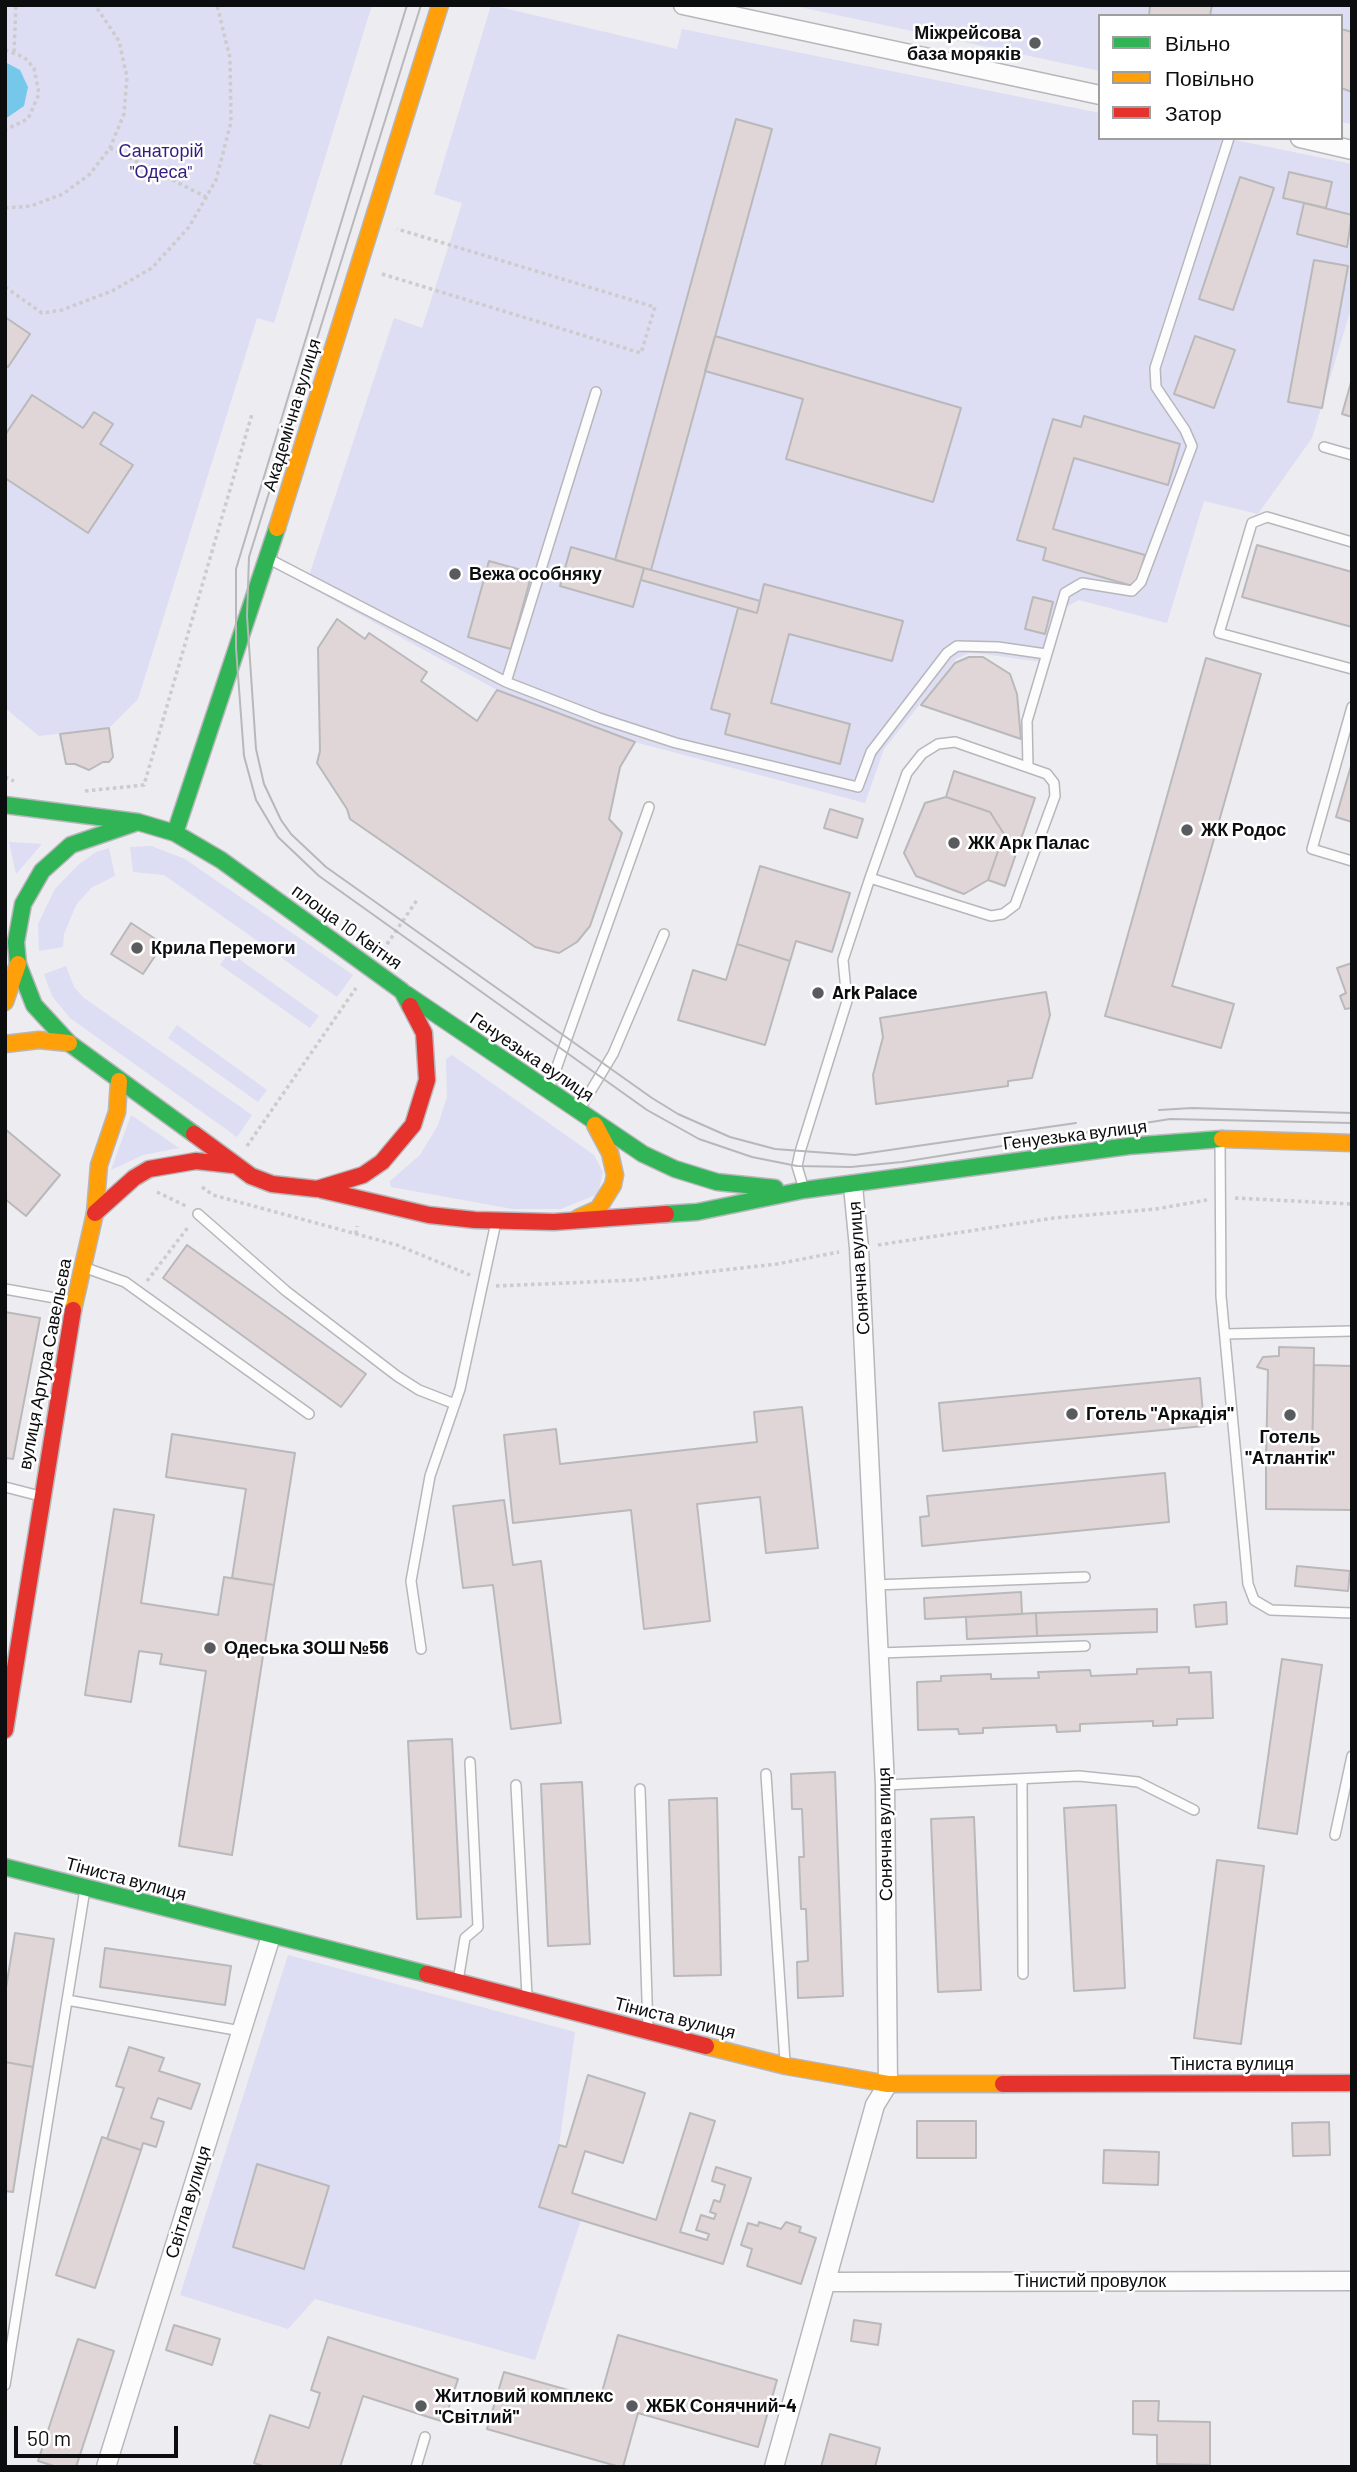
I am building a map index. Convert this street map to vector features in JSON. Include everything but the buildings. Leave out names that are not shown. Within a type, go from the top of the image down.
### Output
[{"type":"main road","name":"Академічна вулиця","points":[[175,834],[268,558],[440,5]]},
{"type":"main road","points":[[5,805],[41,812],[138,822]]},
{"type":"main road","name":"площа 10 Квітня","points":[[138,822],[175,834],[221,860],[402,991],[424,1033],[427,1080],[422,1104],[400,1145],[363,1175],[317,1189],[272,1184],[233,1165],[69,1043],[34,1005],[18,964],[16,942],[23,904],[42,871],[55,857],[88,837],[138,822]]},
{"type":"main road","points":[[5,911],[16,942]]},
{"type":"main road","points":[[5,1002],[18,964]]},
{"type":"main road","name":"Генуезька вулиця","points":[[402,991],[643,1154],[675,1169],[717,1182],[804,1190]]},
{"type":"main road","points":[[5,1044],[39,1040],[69,1043]]},
{"type":"main road","name":"вулиця Артура Савельєва","points":[[5,1730],[40,1496],[74,1301],[95,1213],[99,1165],[117,1112],[120,1094],[118,1081]]},
{"type":"main road","points":[[554,1222],[587,1215],[598,1209],[611,1194],[614,1166],[594,1123]]},
{"type":"main road","name":"Генуезька вулиця","points":[[317,1189],[429,1215],[496,1221],[554,1222],[698,1212],[804,1190],[853,1186],[1060,1154],[1220,1139],[1352,1143]]},
{"type":"main road","points":[[95,1213],[134,1178],[162,1164],[196,1161],[233,1165]]},
{"type":"main road","name":"Тіниста вулиця","points":[[5,1867],[786,2066],[888,2084],[1352,2083]]},
{"type":"street","points":[[684,5],[1098,95]]},
{"type":"street","points":[[1309,140],[1352,150]]},
{"type":"street","name":"Сонячна вулиця","points":[[774,2467],[875,2105],[888,2084],[885,1785],[859,1248],[853,1186]]},
{"type":"street","name":"Світла вулиця","points":[[106,2467],[271,1936]]},
{"type":"street","name":"Тінистий провулок","points":[[827,2282],[1352,2281]]},
{"type":"lane","points":[[1028,767],[1027,721],[1065,593],[1082,583],[1132,591],[1141,582],[1192,446],[1185,430],[1156,387],[1154,368],[1228,140]]},
{"type":"lane","points":[[506,682],[596,392]]},
{"type":"lane","points":[[1324,447],[1352,455]]},
{"type":"lane","points":[[1352,542],[1267,517],[1252,523],[1219,633],[1352,669]]},
{"type":"lane","points":[[268,558],[506,682],[599,718],[676,743],[858,787],[871,752],[947,653],[957,646],[998,647],[1046,654]]},
{"type":"lane","points":[[1352,707],[1348,732],[1312,849],[1352,861]]},
{"type":"lane","points":[[804,1190],[797,1166],[847,1001],[843,960],[870,878],[907,773],[922,754],[938,744],[955,743],[1047,774],[1054,783],[1055,796],[1015,905],[1003,914],[991,916],[870,878]]},
{"type":"lane","points":[[548,1091],[649,807]]},
{"type":"lane","points":[[578,1112],[613,1054],[664,934]]},
{"type":"lane","points":[[1220,1139],[1221,1296],[1248,1584],[1254,1601],[1270,1610],[1352,1613]]},
{"type":"lane","points":[[198,1214],[286,1291],[397,1376],[419,1390],[455,1404]]},
{"type":"lane","points":[[421,1650],[411,1581],[430,1476],[455,1404],[485,1281],[496,1221]]},
{"type":"lane","points":[[82,1266],[125,1282],[309,1414]]},
{"type":"lane","points":[[5,1289],[74,1301]]},
{"type":"lane","points":[[1225,1334],[1352,1331]]},
{"type":"lane","points":[[5,1487],[40,1496]]},
{"type":"lane","points":[[875,1585],[1085,1577]]},
{"type":"lane","points":[[879,1653],[1085,1646]]},
{"type":"lane","points":[[1335,1835],[1352,1756]]},
{"type":"lane","points":[[457,1984],[465,1938],[478,1927],[470,1762]]},
{"type":"lane","points":[[766,1774],[786,2066]]},
{"type":"lane","points":[[885,1785],[1079,1776],[1138,1782],[1194,1810]]},
{"type":"lane","points":[[1022,1779],[1023,1974]]},
{"type":"lane","points":[[516,1785],[527,2001]]},
{"type":"lane","points":[[640,1789],[648,2030]]},
{"type":"lane","points":[[5,2385],[85,1888]]},
{"type":"lane","points":[[67,2000],[242,2031]]},
{"type":"lane","points":[[416,2467],[425,2437]]},
{"type":"path","points":[[14,52],[16,5]]},
{"type":"path","points":[[5,208],[31,206],[63,194],[90,174],[110,148],[124,114],[127,77],[119,41],[95,5]]},
{"type":"path","points":[[5,287],[42,313],[62,310],[112,291],[152,268],[189,227],[216,180],[231,122],[230,58],[217,5]]},
{"type":"path","points":[[5,50],[14,52],[34,68],[39,94],[28,118],[5,130]]},
{"type":"path","points":[[110,148],[206,197]]},
{"type":"path","points":[[382,274],[640,353],[655,307],[397,229]]},
{"type":"path","points":[[82,791],[144,785],[252,414]]},
{"type":"path","points":[[5,777],[25,786]]},
{"type":"path","points":[[213,1195],[417,900]]},
{"type":"path","points":[[192,1181],[213,1195],[397,1245],[499,1287],[635,1280],[777,1264],[859,1248],[1054,1218],[1156,1209],[1222,1197],[1352,1204]]},
{"type":"path","points":[[138,1293],[198,1214],[148,1188]]},
{"type":"path","points":[[356,1234],[357,1226]]},
{"type":"green space","name":"Санаторій \"Одеса\"","points":[[5,5],[372,5],[274,323],[257,318],[138,699],[109,728],[39,736],[5,708]]},
{"type":"green space","points":[[491,5],[677,49],[682,29],[1098,113],[1098,140],[1235,140],[1352,164],[1352,305],[1312,438],[1258,514],[1204,501],[1167,623],[1079,600],[1066,607],[1050,663],[969,653],[956,659],[884,749],[865,803],[635,742],[497,690],[306,585],[394,318],[422,328],[462,203],[434,194]]},
{"type":"green space","name":"Міжрейсова база моряків","points":[[790,5],[1352,5],[1352,124],[1343,122],[1343,14],[1098,14],[1098,71]]},
{"type":"green space","points":[[9,842],[42,844],[16,874]]},
{"type":"green space","points":[[151,846],[185,859],[353,975],[337,997],[164,875],[133,872],[130,847]]},
{"type":"green space","points":[[109,848],[115,876],[91,888],[76,905],[64,934],[63,947],[39,951],[38,924],[55,889],[78,865],[96,852]]},
{"type":"green space","points":[[229,952],[319,1016],[310,1028],[220,965]]},
{"type":"green space","points":[[66,966],[74,987],[84,998],[252,1115],[237,1137],[70,1018],[52,996],[44,974]]},
{"type":"green space","points":[[177,1025],[267,1090],[258,1102],[168,1038]]},
{"type":"green space","points":[[452,1055],[594,1155],[603,1172],[598,1194],[561,1209],[513,1209],[391,1187],[390,1181],[420,1155],[438,1125],[447,1097],[446,1059]]},
{"type":"green space","points":[[131,1115],[179,1148],[143,1155],[111,1170]]},
{"type":"green space","points":[[288,1955],[575,2032],[559,2145],[539,2206],[581,2220],[535,2360],[315,2299],[288,2329],[180,2295]]},
{"type":"water","points":[[5,62],[20,70],[28,87],[24,106],[5,119]]},
{"type":"tram line","points":[[407,5],[236,569],[236,648],[244,756],[256,800],[278,837],[319,876],[647,1110],[699,1139],[752,1157],[797,1166],[851,1167],[902,1162],[1170,1119],[1352,1123]]},
{"type":"tram line","points":[[421,5],[249,557],[247,616],[256,749],[264,784],[281,820],[291,834],[326,867],[652,1098],[678,1114],[730,1137],[775,1149],[855,1155],[1076,1123]]},
{"type":"tram line","points":[[1159,1110],[1192,1108],[1352,1113]]},
{"type":"traffic: fast","points":[[175,833],[277,528]]},
{"type":"traffic: fast","points":[[5,805],[138,822],[175,833],[221,860],[402,991],[410,1006]]},
{"type":"traffic: fast","points":[[138,822],[71,845],[42,871],[23,904],[16,942],[18,964],[34,1005],[69,1043],[194,1134]]},
{"type":"traffic: fast","points":[[406,994],[643,1154],[675,1169],[717,1182],[775,1188]]},
{"type":"traffic: fast","points":[[666,1214],[697,1212],[804,1190],[1129,1146],[1222,1139]]},
{"type":"traffic: fast","points":[[5,1867],[427,1974]]},
{"type":"traffic: slow","points":[[277,528],[440,5]]},
{"type":"traffic: slow","points":[[5,1002],[18,964]]},
{"type":"traffic: slow","points":[[5,1044],[39,1040],[69,1043]]},
{"type":"traffic: slow","points":[[73,1310],[95,1213],[99,1165],[117,1112],[119,1081]]},
{"type":"traffic: slow","points":[[578,1218],[598,1209],[613,1185],[615,1175],[610,1153],[595,1125]]},
{"type":"traffic: slow","points":[[1222,1139],[1352,1143]]},
{"type":"traffic: slow","points":[[706,2046],[786,2066],[888,2084],[1003,2084]]},
{"type":"traffic: jam","points":[[194,1134],[251,1176],[272,1184],[317,1189],[363,1175],[382,1162],[413,1125],[427,1080],[424,1033],[410,1006]]},
{"type":"traffic: jam","points":[[95,1213],[134,1178],[149,1169],[196,1161],[233,1165]]},
{"type":"traffic: jam","points":[[322,1190],[429,1215],[475,1220],[554,1222],[666,1214]]},
{"type":"traffic: jam","points":[[5,1730],[73,1310]]},
{"type":"traffic: jam","points":[[427,1974],[706,2046]]},
{"type":"traffic: jam","points":[[1003,2084],[1352,2083]]},
{"type":"place","name":"Міжрейсова база моряків","points":[[1035,43]]},
{"type":"place","name":"Вежа особняку","points":[[455,574]]},
{"type":"place","name":"ЖК Родос","points":[[1187,830]]},
{"type":"place","name":"ЖК Арк Палас","points":[[954,843]]},
{"type":"place","name":"Крила Перемоги","points":[[137,948]]},
{"type":"place","name":"Ark Palace","points":[[818,993]]},
{"type":"place","name":"Готель \"Аркадія\"","points":[[1072,1414]]},
{"type":"place","name":"Готель \"Атлантік\"","points":[[1290,1415]]},
{"type":"place","name":"Одеська ЗОШ №56","points":[[210,1648]]},
{"type":"place","name":"Житловий комплекс \"Світлий\"","points":[[421,2406]]},
{"type":"place","name":"ЖБК Сонячний-4","points":[[632,2406]]}]
